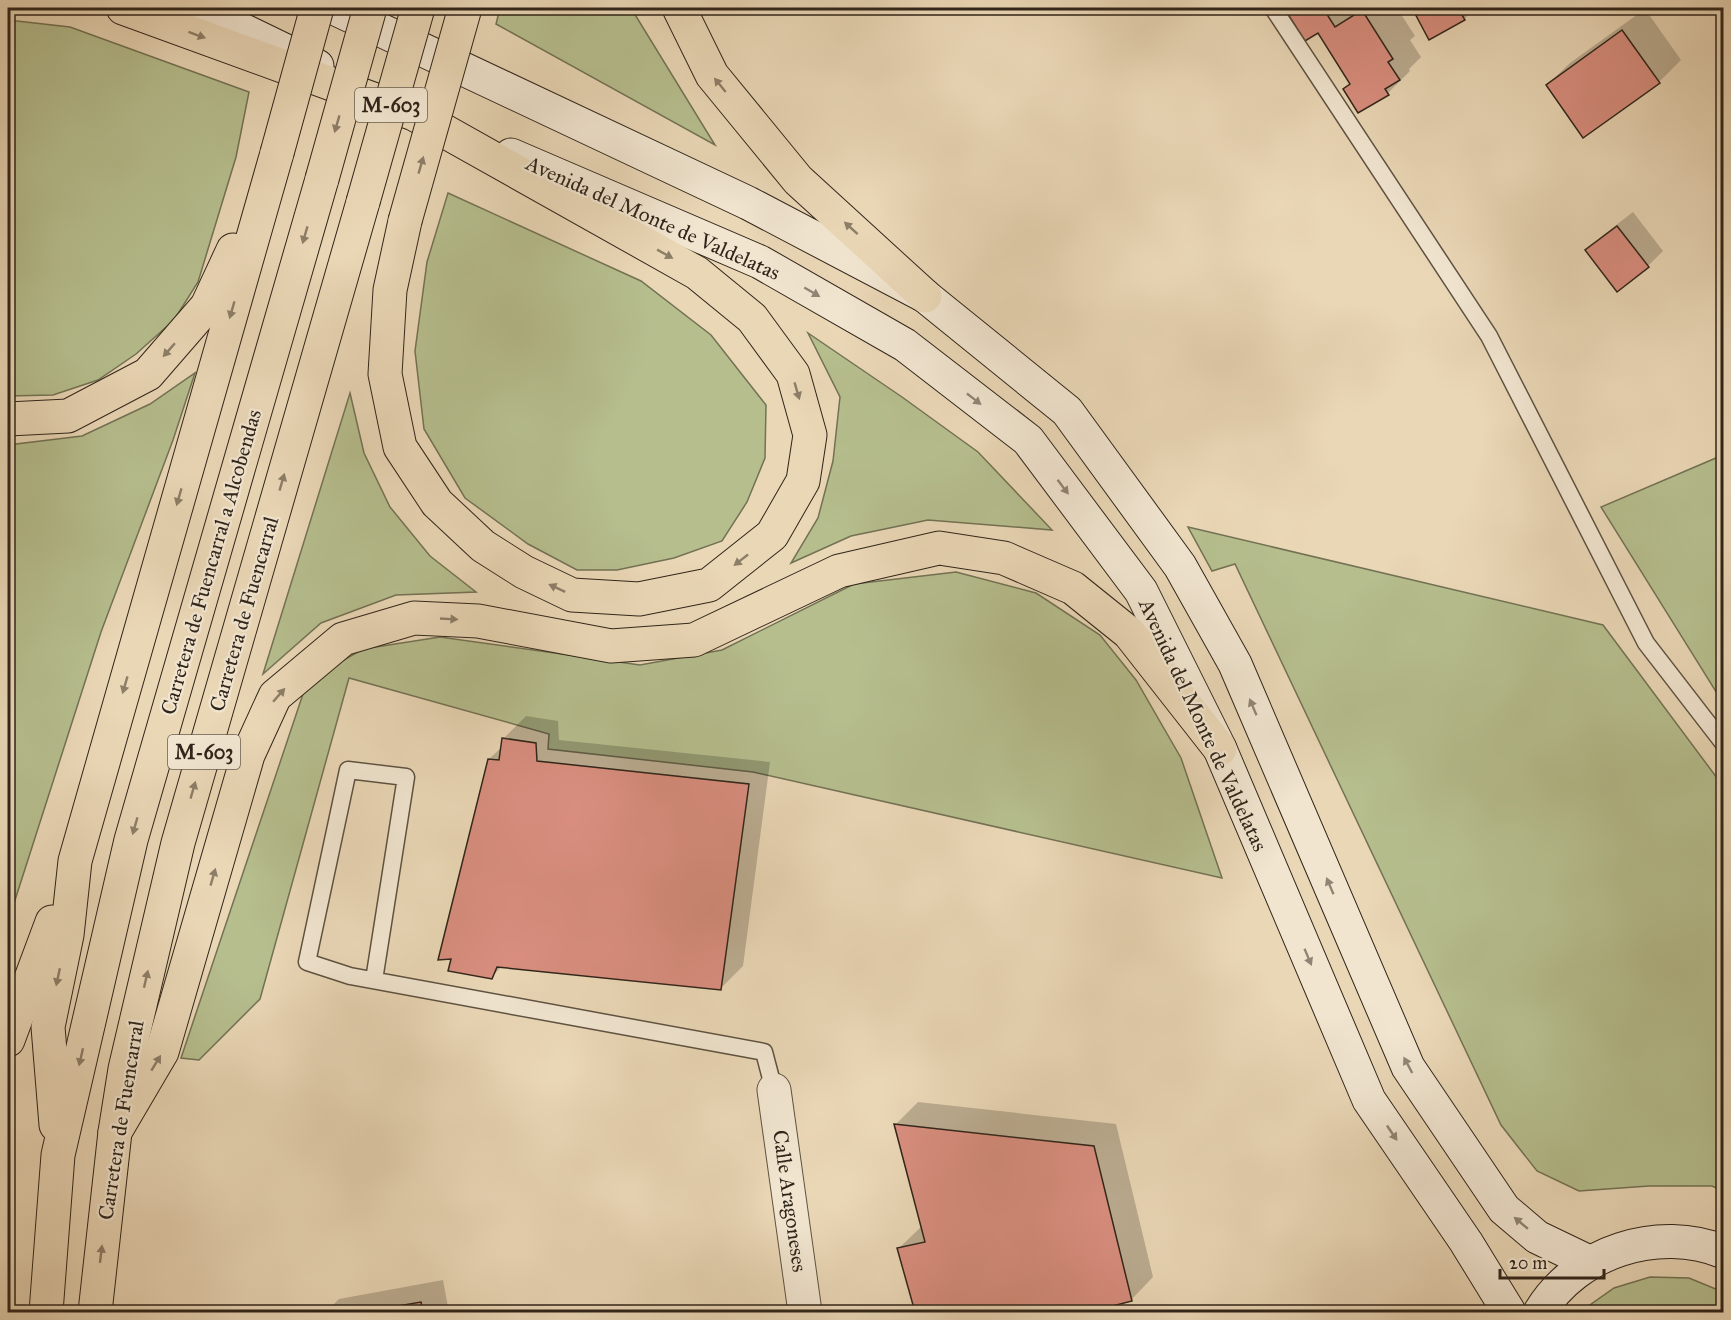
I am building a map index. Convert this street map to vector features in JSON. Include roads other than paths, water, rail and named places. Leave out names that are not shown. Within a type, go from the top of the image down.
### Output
[{"type":"highway","points":[[123,8],[414,114],[697,273],[752,318],[793,374],[810,435],[803,481],[772,535],[709,585],[639,598],[572,595],[524,572],[483,546],[437,503],[400,447],[385,374],[390,290],[405,221],[465,8]]},
{"type":"highway","points":[[8,1040],[75,861],[317,8]]},
{"type":"highway","name":"Carretera de Fuencarral a Alcobendas","points":[[58,1155],[131,840],[370,8]]},
{"type":"highway","name":"Carretera de Fuencarral","points":[[95,1312],[125,1069],[178,843],[418,8]]},
{"type":"highway","points":[[679,8],[712,75],[798,180],[925,296]]},
{"type":"highway","points":[[8,419],[68,416],[148,374],[207,306],[277,153]]},
{"type":"highway","points":[[116,1132],[162,1052],[248,755],[275,696],[343,639],[414,618],[478,621],[611,646],[694,640],[839,571],[939,548],[1004,558],[1073,588],[1129,633],[1220,749]]},
{"type":"highway","points":[[58,1155],[48,1027],[67,935],[75,861]]},
{"type":"highway","name":"M-603","points":[[46,1312],[58,1155]]},
{"type":"street","name":"Avenida del Monte de Valdelatas","points":[[197,8],[414,114],[760,262],[904,345],[1028,440],[1141,591],[1220,749],[1369,1100],[1466,1242],[1509,1312]]},
{"type":"street","points":[[334,8],[748,203],[925,296],[1067,411],[1180,566],[1235,664],[1408,1067],[1504,1209],[1537,1237],[1589,1262]]},
{"type":"street","name":"Calle Aragoneses","points":[[774,1090],[805,1312]]},
{"type":"street","points":[[1540,1312],[1551,1295],[1589,1262],[1632,1245],[1677,1241],[1724,1252]]},
{"type":"lane","points":[[1273,8],[1489,336],[1646,643],[1724,744]]},
{"type":"lane","points":[[374,980],[406,777],[348,770],[307,962],[350,976],[764,1052],[774,1090]]}]
